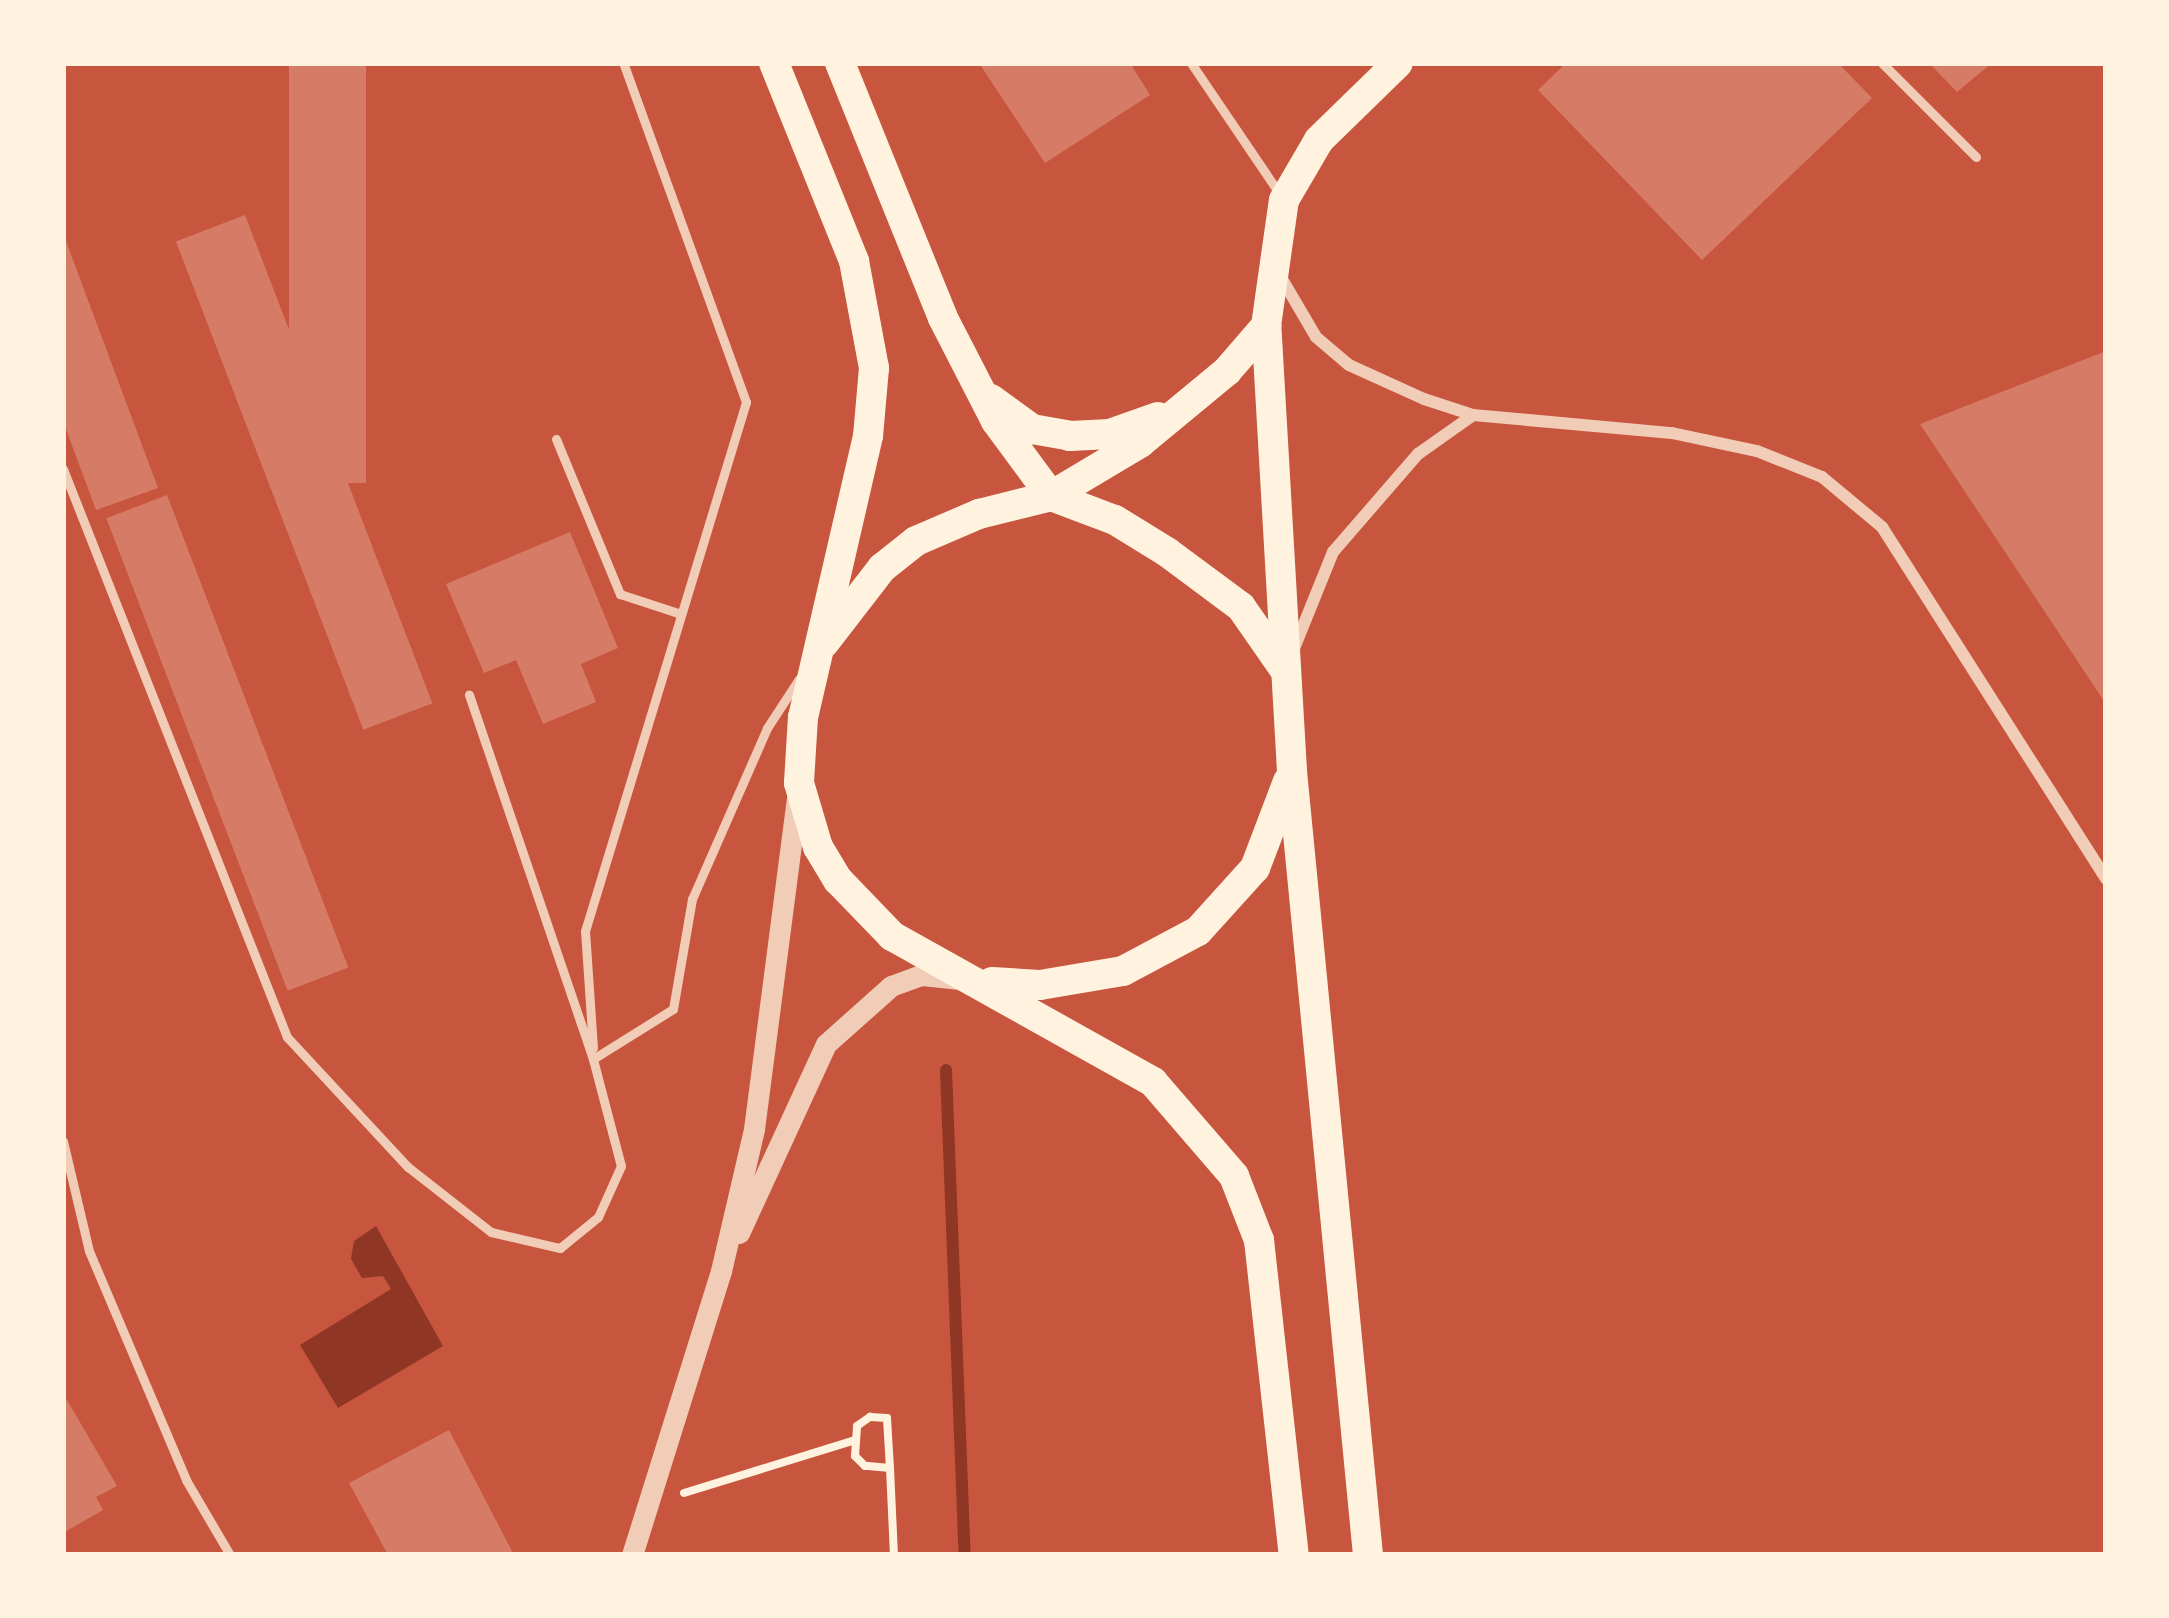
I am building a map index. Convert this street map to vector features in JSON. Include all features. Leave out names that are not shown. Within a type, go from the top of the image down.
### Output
[{"type":"main road","points":[[774,63],[854,261],[874,368],[868,436],[817,652],[799,783],[818,847],[864,911],[892,936],[980,981],[1153,1082],[1234,1176],[1259,1240],[1294,1555]]},
{"type":"main road","points":[[840,63],[981,393],[1051,496],[1167,552],[1241,607],[1285,670]]},
{"type":"main road","points":[[1368,1555],[1292,771],[1266,326],[1271,254],[1284,200],[1319,140],[1398,63]]},
{"type":"main road","points":[[817,652],[882,568],[916,542],[979,514],[1051,496],[1186,407],[1266,326]]},
{"type":"main road","points":[[981,393],[1032,429],[1070,436],[1110,434],[1186,407]]},
{"type":"main road","points":[[980,981],[1040,985],[1123,971],[1198,931],[1255,868],[1292,771]]},
{"type":"street","points":[[1271,254],[1293,304],[1349,365],[1473,415],[1672,433],[1756,451],[1822,477],[1882,527],[2106,879]]},
{"type":"street","points":[[1285,670],[1333,552],[1418,454],[1473,415]]},
{"type":"street","points":[[632,1555],[722,1271],[760,1090],[799,783]]},
{"type":"street","points":[[722,1271],[826,1044],[858,1008],[922,975],[980,981]]},
{"type":"lane","points":[[593,1059],[585,931],[678,613],[746,402],[623,63]]},
{"type":"lane","points":[[1191,63],[1284,200]]},
{"type":"lane","points":[[1882,63],[1976,158]]},
{"type":"lane","points":[[556,439],[620,594],[678,613]]},
{"type":"lane","points":[[63,469],[287,1037],[408,1167],[491,1232],[560,1248],[598,1217],[621,1166],[593,1059],[469,695]]},
{"type":"lane","points":[[593,1059],[673,1009],[692,898],[767,728],[817,652]]},
{"type":"lane","points":[[63,1141],[89,1251],[186,1480],[228,1552],[214,1555]]},
{"type":"path","points":[[647,1504],[854,1440],[870,1417],[887,1418],[894,1555]]},
{"type":"path","points":[[854,1440],[865,1466],[890,1468]]},
{"type":"shaded area","points":[[376,1226],[443,1346],[338,1408],[300,1345],[391,1289],[383,1276],[362,1278],[351,1259],[354,1241]]},
{"type":"building","points":[[289,63],[366,63],[366,483],[289,483]]},
{"type":"building","points":[[979,63],[1130,63],[1150,95],[1045,163]]},
{"type":"building","points":[[1566,63],[1838,63],[1872,98],[1702,260],[1538,90]]},
{"type":"building","points":[[1929,63],[1992,63],[1957,92]]},
{"type":"building","points":[[245,215],[432,703],[363,730],[176,242]]},
{"type":"building","points":[[63,233],[158,488],[96,510],[63,421]]},
{"type":"building","points":[[2106,351],[2106,704],[1920,424]]},
{"type":"building","points":[[167,495],[348,967],[288,991],[106,518]]},
{"type":"building","points":[[570,532],[618,648],[581,664],[596,702],[543,724],[516,660],[484,673],[446,584]]},
{"type":"building","points":[[63,1393],[117,1486],[96,1497],[103,1510],[63,1533]]},
{"type":"building","points":[[449,1430],[514,1555],[388,1555],[349,1483]]},
{"type":"waterway","points":[[946,1070],[965,1555]]}]
